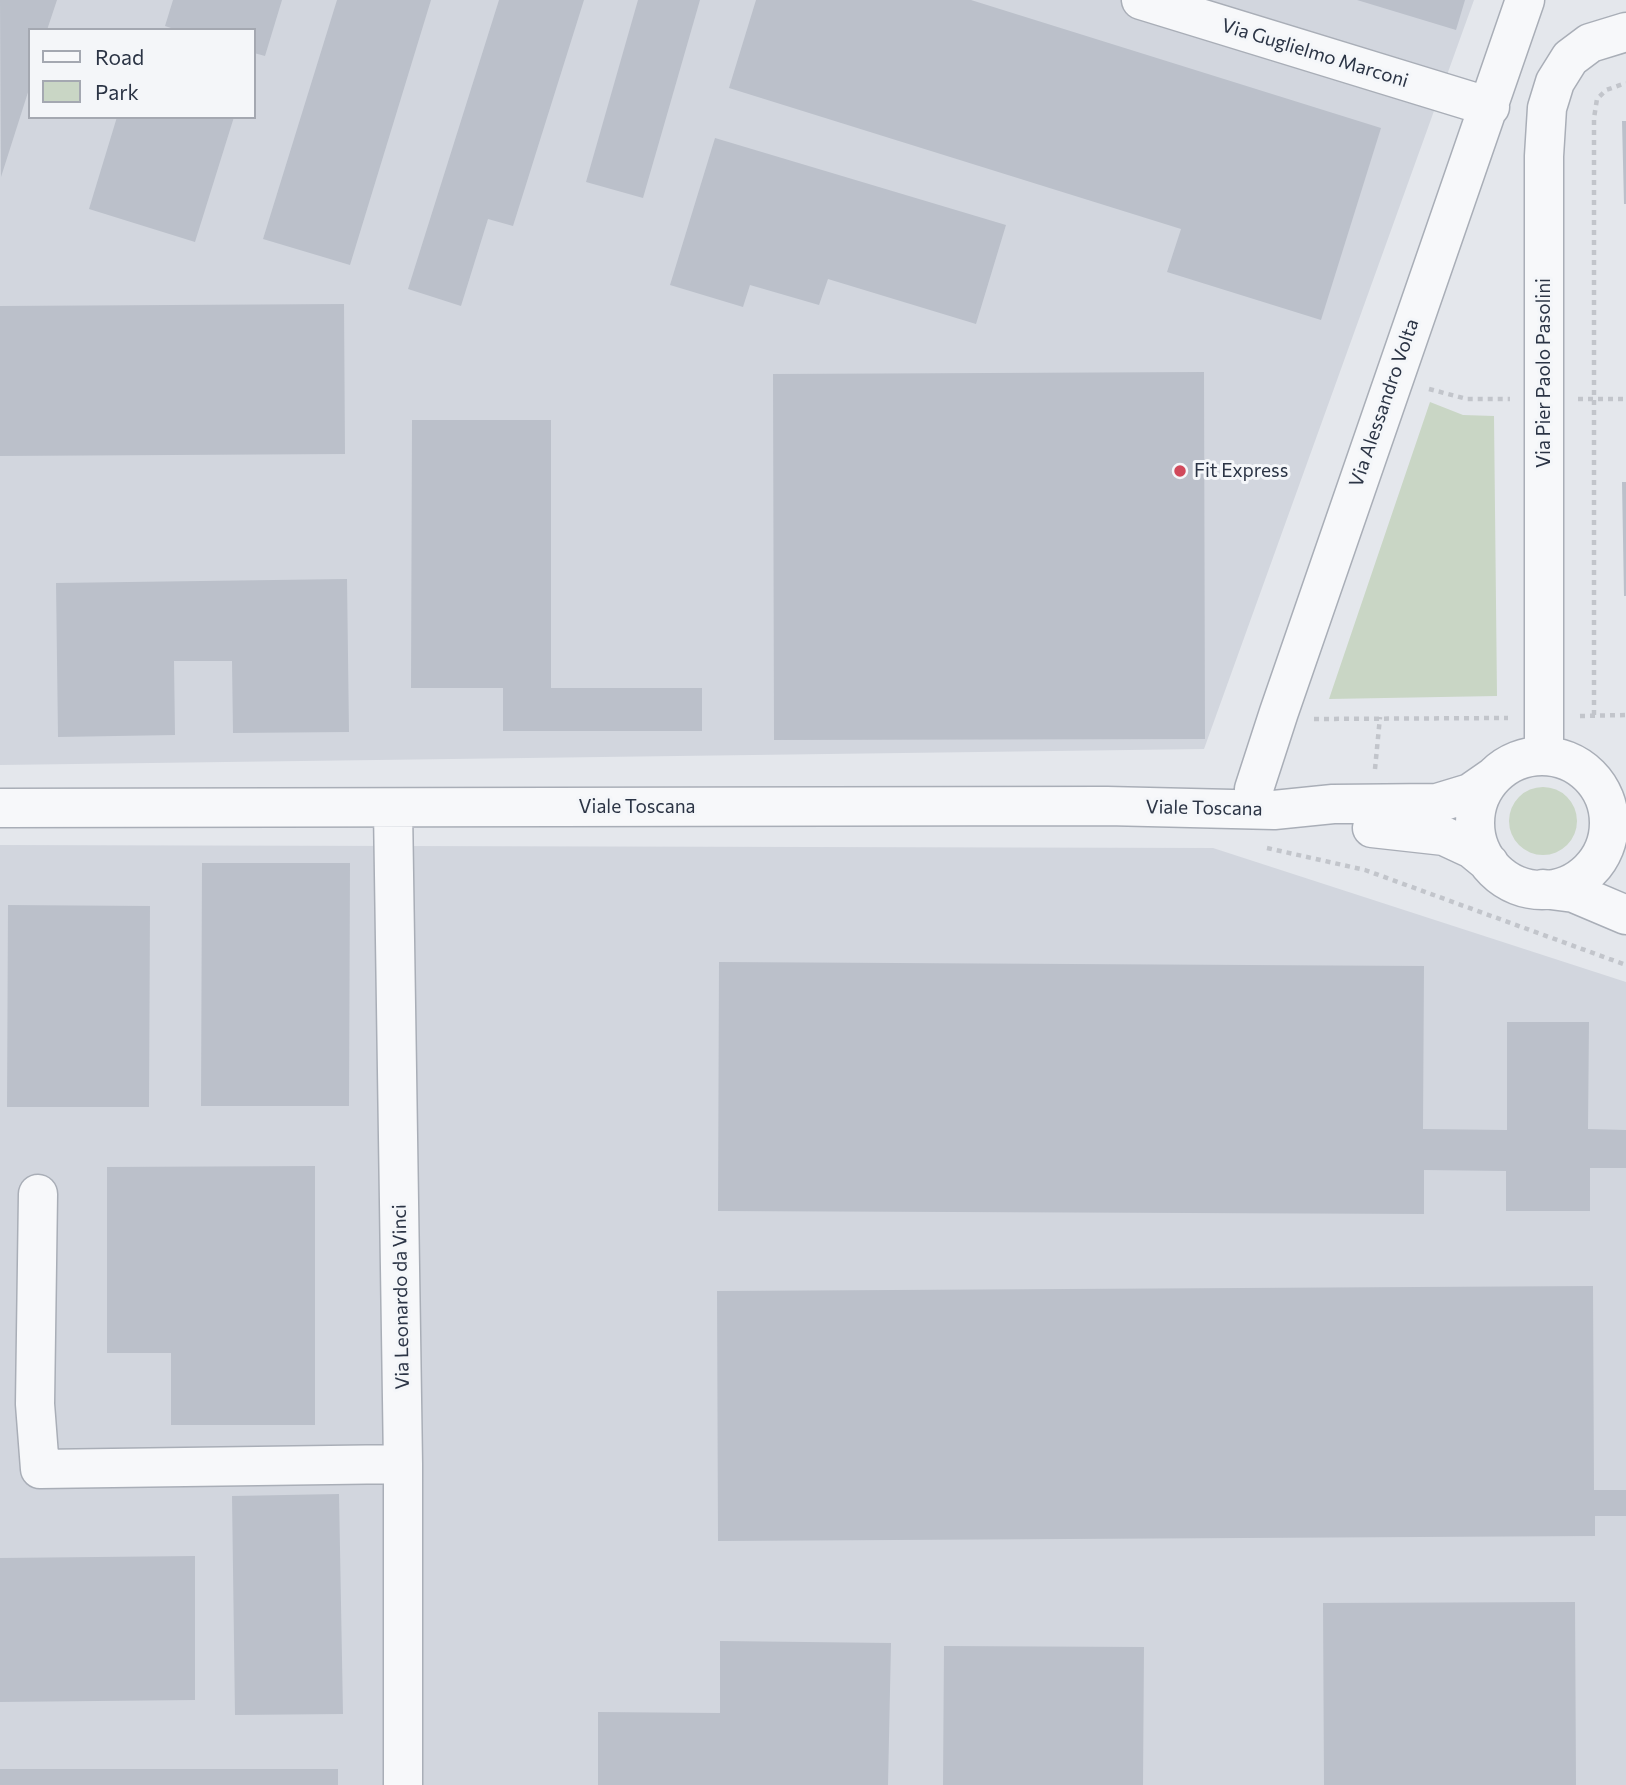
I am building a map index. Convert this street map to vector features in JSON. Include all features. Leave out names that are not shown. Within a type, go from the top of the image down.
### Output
[{"type":"street","name":"Via Guglielmo Marconi","points":[[1141,0],[1490,107]]},
{"type":"street","name":"Via Alessandro Volta","points":[[1264,809],[1254,789],[1395,372],[1490,107],[1525,0]]},
{"type":"street","name":"Via Pier Paolo Pasolini","points":[[1560,761],[1544,718],[1546,108],[1555,82],[1570,58],[1590,43],[1626,32]]},
{"type":"street","points":[[1626,773],[1560,761],[1516,761],[1493,777],[1482,794],[1476,818],[1479,845],[1489,863],[1514,883],[1574,893],[1626,915]]},
{"type":"street","points":[[1560,761],[1595,782],[1614,814],[1614,871],[1626,900]]},
{"type":"street","name":"Viale Toscana","points":[[0,808],[393,809],[915,805],[1264,809],[1333,804],[1437,803],[1470,793],[1493,777]]},
{"type":"street","name":"Via Leonardo da Vinci","points":[[393,809],[403,1464],[403,1785]]},
{"type":"street","name":"Viale Toscana","points":[[1264,809],[1324,824],[1391,828],[1444,836],[1472,849],[1489,863]]},
{"type":"street","points":[[1541,889],[1561,886],[1583,876],[1601,854],[1614,814]]},
{"type":"street","points":[[38,1194],[35,1404],[40,1469],[403,1464]]},
{"type":"path","points":[[1594,715],[1594,118],[1597,99],[1606,90],[1626,83]]},
{"type":"path","points":[[1279,712],[1312,719],[1626,715]]},
{"type":"path","points":[[1374,779],[1380,717]]},
{"type":"path","points":[[1258,846],[1366,870],[1626,965]]},
{"type":"shaded area","points":[[0,0],[1474,0],[1204,749],[0,765]]},
{"type":"shaded area","points":[[0,845],[1213,848],[1626,982],[1626,1785],[0,1785]]},
{"type":"green space","points":[[1430,402],[1463,415],[1494,416],[1497,696],[1329,699]]},
{"type":"green space","points":[[1536,787],[1550,787],[1562,792],[1572,802],[1577,821],[1572,840],[1562,850],[1550,855],[1536,855],[1524,850],[1514,840],[1509,828],[1509,814],[1514,802],[1524,792]]},
{"type":"building","points":[[0,0],[57,0],[48,28],[28,28],[28,92],[1,177]]},
{"type":"building","points":[[173,0],[282,0],[265,56],[256,54],[256,28],[165,26]]},
{"type":"building","points":[[337,0],[431,0],[350,265],[263,239]]},
{"type":"building","points":[[499,0],[584,0],[513,226],[488,219],[461,306],[408,289]]},
{"type":"building","points":[[638,0],[700,0],[643,198],[586,182]]},
{"type":"building","points":[[756,0],[971,0],[1381,128],[1321,320],[1167,272],[1181,229],[729,88]]},
{"type":"building","points":[[1357,0],[1465,0],[1456,30]]},
{"type":"building","points":[[116,119],[233,119],[195,242],[89,209]]},
{"type":"building","points":[[1622,121],[1626,121],[1626,204],[1624,204]]},
{"type":"building","points":[[715,138],[1006,225],[976,324],[828,279],[819,305],[750,285],[743,307],[670,285]]},
{"type":"building","points":[[344,304],[345,454],[0,456],[0,306]]},
{"type":"building","points":[[1204,372],[1205,739],[774,740],[773,374]]},
{"type":"building","points":[[412,420],[551,420],[551,688],[702,688],[702,731],[503,731],[503,688],[411,688]]},
{"type":"building","points":[[1622,482],[1626,482],[1626,596],[1624,596]]},
{"type":"building","points":[[347,579],[349,732],[233,733],[232,661],[174,661],[175,735],[58,737],[56,583]]},
{"type":"building","points":[[202,863],[350,863],[349,1106],[201,1106]]},
{"type":"building","points":[[8,905],[150,906],[149,1107],[7,1107]]},
{"type":"building","points":[[719,962],[1424,966],[1423,1129],[1507,1130],[1507,1022],[1589,1022],[1588,1129],[1626,1130],[1626,1168],[1590,1168],[1590,1211],[1506,1211],[1506,1171],[1424,1170],[1424,1214],[718,1211]]},
{"type":"building","points":[[315,1166],[315,1425],[171,1425],[171,1353],[107,1353],[107,1167]]},
{"type":"building","points":[[1593,1286],[1594,1490],[1626,1490],[1626,1516],[1595,1516],[1595,1536],[718,1541],[717,1291]]},
{"type":"building","points":[[339,1494],[343,1714],[235,1715],[232,1496]]},
{"type":"building","points":[[195,1556],[195,1700],[0,1702],[0,1558]]},
{"type":"building","points":[[1575,1602],[1576,1785],[1324,1785],[1323,1603]]},
{"type":"building","points":[[720,1641],[891,1643],[888,1785],[598,1785],[598,1712],[720,1713]]},
{"type":"building","points":[[944,1646],[1144,1647],[1143,1785],[943,1785]]},
{"type":"building","points":[[0,1769],[338,1769],[338,1785],[0,1785]]},
{"type":"place","name":"Fit Express","points":[[1180,471]]}]
